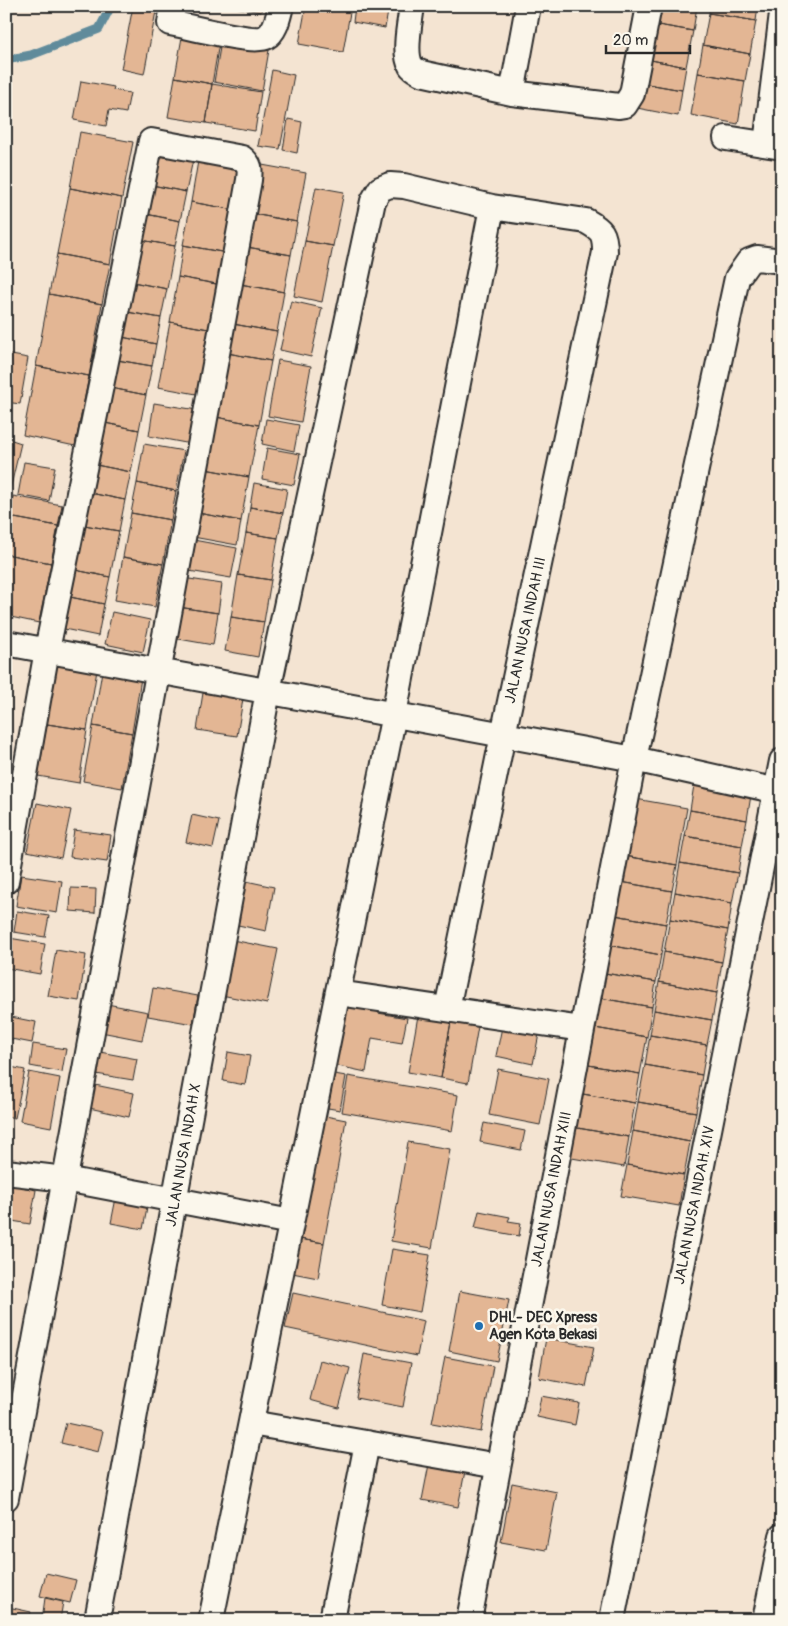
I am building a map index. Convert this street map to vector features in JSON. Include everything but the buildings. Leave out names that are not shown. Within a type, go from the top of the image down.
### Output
[{"type":"street","points":[[172,14],[252,39],[259,39],[266,37],[275,26],[281,6]]},
{"type":"street","points":[[412,6],[407,45],[412,67],[421,73],[512,93],[619,106],[624,105],[632,94],[649,6]]},
{"type":"street","points":[[512,93],[528,6]]},
{"type":"street","points":[[726,138],[774,146],[782,13]]},
{"type":"street","points":[[6,881],[47,650],[151,141],[242,158],[248,162],[250,168],[249,180],[6,1498]]},
{"type":"street","name":"JALAN NUSA INDAH X","points":[[97,1620],[268,691],[373,201],[380,189],[390,185],[404,186],[492,207],[586,221],[599,229],[605,239],[605,252]]},
{"type":"street","points":[[211,1620],[394,714],[492,207]]},
{"type":"street","name":"JALAN NUSA INDAH III","points":[[447,1009],[605,252]]},
{"type":"street","name":"JALAN NUSA INDAH XIII","points":[[469,1620],[634,759],[737,278],[749,261],[757,258],[782,261]]},
{"type":"street","points":[[6,643],[634,759],[779,791]]},
{"type":"street","name":"JALAN NUSA INDAH. XIV","points":[[612,1620],[779,791],[782,761]]},
{"type":"street","points":[[338,993],[582,1029]]},
{"type":"street","points":[[6,1172],[65,1179],[291,1222]]},
{"type":"street","points":[[251,1423],[498,1466]]},
{"type":"street","points":[[332,1620],[366,1443]]},
{"type":"street","points":[[765,1620],[782,1536]]},
{"type":"waterway","points":[[6,60],[31,55],[99,29],[111,6]]},
{"type":"place","name":"DHL- DEC Xpress Agen Kota Bekasi","points":[[479,1326]]}]
